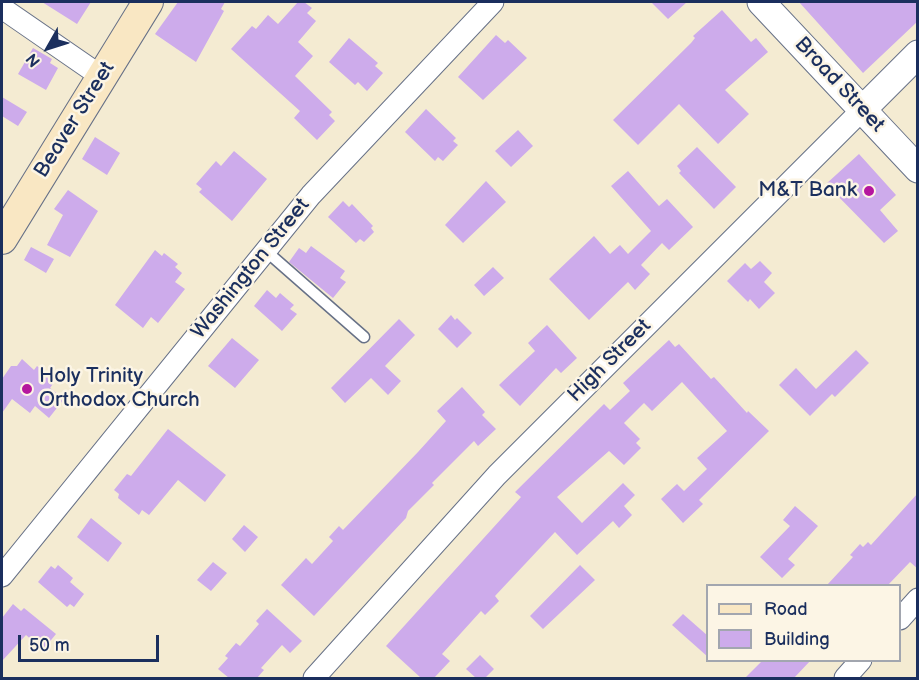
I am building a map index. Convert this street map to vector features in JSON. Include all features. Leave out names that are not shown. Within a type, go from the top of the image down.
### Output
[{"type":"main road","name":"Beaver Street","points":[[2,239],[148,2]]},
{"type":"street","name":"Washington Street","points":[[2,576],[326,179],[493,2]]},
{"type":"street","name":"Broad Street","points":[[761,2],[918,169]]},
{"type":"street","points":[[2,8],[102,77]]},
{"type":"street","name":"High Street","points":[[314,678],[497,475],[918,54]]},
{"type":"street","points":[[901,618],[918,599]]},
{"type":"street","points":[[845,678],[859,662]]},
{"type":"lane","points":[[266,251],[364,337]]},
{"type":"building","points":[[42,2],[91,2],[77,24]]},
{"type":"building","points":[[178,2],[225,2],[221,9],[224,11],[196,62],[155,34]]},
{"type":"building","points":[[298,2],[304,2],[312,8],[307,13],[316,21],[298,42],[313,56],[295,76],[332,112],[329,115],[335,121],[317,140],[294,118],[300,111],[231,49],[252,26],[256,29],[268,15],[278,24]]},
{"type":"building","points":[[651,2],[687,2],[668,19]]},
{"type":"building","points":[[799,2],[918,2],[918,21],[863,73]]},
{"type":"building","points":[[722,10],[751,42],[756,38],[768,52],[725,90],[749,114],[718,144],[679,104],[638,145],[613,120],[691,43],[695,38],[693,36]]},
{"type":"building","points":[[496,35],[505,43],[508,40],[527,58],[483,100],[458,77]]},
{"type":"building","points":[[349,38],[378,63],[375,66],[383,73],[367,91],[358,82],[355,85],[329,62]]},
{"type":"building","points":[[33,48],[52,59],[50,63],[58,68],[46,90],[18,74]]},
{"type":"building","points":[[2,97],[27,112],[18,126],[2,116]]},
{"type":"building","points":[[426,109],[456,138],[453,141],[458,145],[443,161],[438,157],[435,161],[405,132]]},
{"type":"building","points":[[518,130],[533,146],[511,167],[495,151]]},
{"type":"building","points":[[95,137],[120,153],[107,175],[82,159]]},
{"type":"building","points":[[697,147],[736,187],[714,209],[679,173],[681,171],[677,166]]},
{"type":"building","points":[[234,151],[267,179],[232,221],[199,192],[202,189],[196,184],[216,161],[221,166]]},
{"type":"building","points":[[859,154],[896,195],[880,210],[898,231],[884,243],[826,184]]},
{"type":"building","points":[[628,171],[659,206],[667,199],[693,227],[669,250],[662,243],[641,265],[650,274],[635,290],[628,282],[589,320],[549,279],[594,236],[610,254],[620,245],[628,254],[651,231],[611,186]]},
{"type":"building","points":[[486,181],[506,202],[463,243],[445,225]]},
{"type":"building","points":[[68,190],[98,211],[70,257],[47,245],[63,215],[54,209]]},
{"type":"building","points":[[343,201],[349,207],[352,204],[373,226],[371,228],[374,232],[364,242],[360,239],[356,243],[328,217]]},
{"type":"building","points":[[311,246],[345,271],[340,278],[346,282],[333,298],[289,262],[299,248],[306,253]]},
{"type":"building","points":[[31,247],[54,259],[46,273],[24,260]]},
{"type":"building","points":[[155,250],[162,256],[164,253],[178,264],[175,267],[182,273],[175,282],[185,289],[158,323],[151,317],[143,328],[115,305]]},
{"type":"building","points":[[760,261],[772,273],[764,282],[775,293],[759,309],[750,299],[748,302],[727,281],[745,263],[751,269]]},
{"type":"building","points":[[493,267],[504,278],[484,296],[474,285]]},
{"type":"building","points":[[267,290],[276,298],[280,293],[294,305],[290,309],[297,314],[282,331],[254,306]]},
{"type":"building","points":[[451,315],[472,333],[457,348],[438,329]]},
{"type":"building","points":[[399,319],[415,335],[385,366],[401,381],[388,395],[371,378],[345,403],[331,388]]},
{"type":"building","points":[[547,325],[577,358],[561,373],[556,368],[520,406],[499,385],[535,351],[528,343]]},
{"type":"building","points":[[232,338],[259,360],[235,388],[208,366]]},
{"type":"building","points":[[669,340],[675,347],[679,344],[711,379],[714,377],[747,413],[748,411],[769,431],[699,500],[703,504],[683,523],[661,499],[677,484],[684,491],[707,469],[697,458],[727,431],[682,382],[652,411],[644,403],[624,423],[640,439],[636,443],[641,448],[624,465],[609,451],[557,497],[582,523],[623,483],[635,495],[624,506],[632,515],[619,528],[613,521],[577,555],[555,532],[495,596],[499,601],[485,615],[481,611],[442,654],[450,661],[434,678],[421,678],[386,646],[521,497],[515,492],[604,404],[610,410],[630,391],[623,383]]},
{"type":"building","points":[[856,350],[869,363],[835,397],[832,394],[810,416],[779,385],[796,368],[816,389]]},
{"type":"building","name":"Holy Trinity Orthodox Church","points":[[22,359],[34,370],[37,366],[55,381],[50,388],[64,399],[49,418],[35,406],[30,413],[12,399],[2,413],[2,379],[11,366],[17,366]]},
{"type":"building","points":[[462,387],[485,412],[482,415],[496,429],[478,446],[474,441],[432,483],[434,485],[408,511],[406,518],[314,616],[281,585],[306,558],[312,564],[333,541],[329,537],[339,526],[343,530],[418,452],[446,421],[437,411]]},
{"type":"building","points":[[168,429],[226,475],[205,502],[178,480],[149,515],[142,510],[139,515],[118,498],[119,494],[114,490],[127,474],[131,476]]},
{"type":"building","points":[[918,493],[918,569],[910,562],[889,584],[828,584],[853,557],[850,555],[860,544],[863,547],[868,542],[871,545]]},
{"type":"building","points":[[795,506],[818,526],[788,559],[795,565],[782,578],[760,557],[790,526],[783,520]]},
{"type":"building","points":[[91,518],[122,543],[108,562],[77,537]]},
{"type":"building","points":[[244,525],[258,537],[245,552],[232,539]]},
{"type":"building","points":[[213,562],[227,573],[211,591],[197,580]]},
{"type":"building","points":[[58,565],[73,578],[70,582],[84,594],[74,607],[70,604],[67,607],[38,582],[51,566],[55,569]]},
{"type":"building","points":[[580,565],[595,580],[543,629],[530,616]]},
{"type":"building","points":[[13,604],[21,611],[24,608],[56,634],[43,650],[26,635],[2,661],[2,618]]},
{"type":"building","points":[[267,609],[302,641],[290,653],[282,645],[261,668],[264,670],[257,678],[229,678],[218,669],[228,658],[225,656],[236,643],[240,646],[259,624],[256,621]]},
{"type":"building","points":[[683,614],[706,634],[706,655],[672,625]]},
{"type":"building","points":[[480,655],[494,669],[485,678],[476,678],[466,669]]},
{"type":"building","points":[[761,662],[809,662],[794,678],[745,678]]},
{"type":"place","name":"M&T Bank","points":[[869,191]]},
{"type":"place","name":"Holy Trinity Orthodox Church","points":[[27,389]]}]
